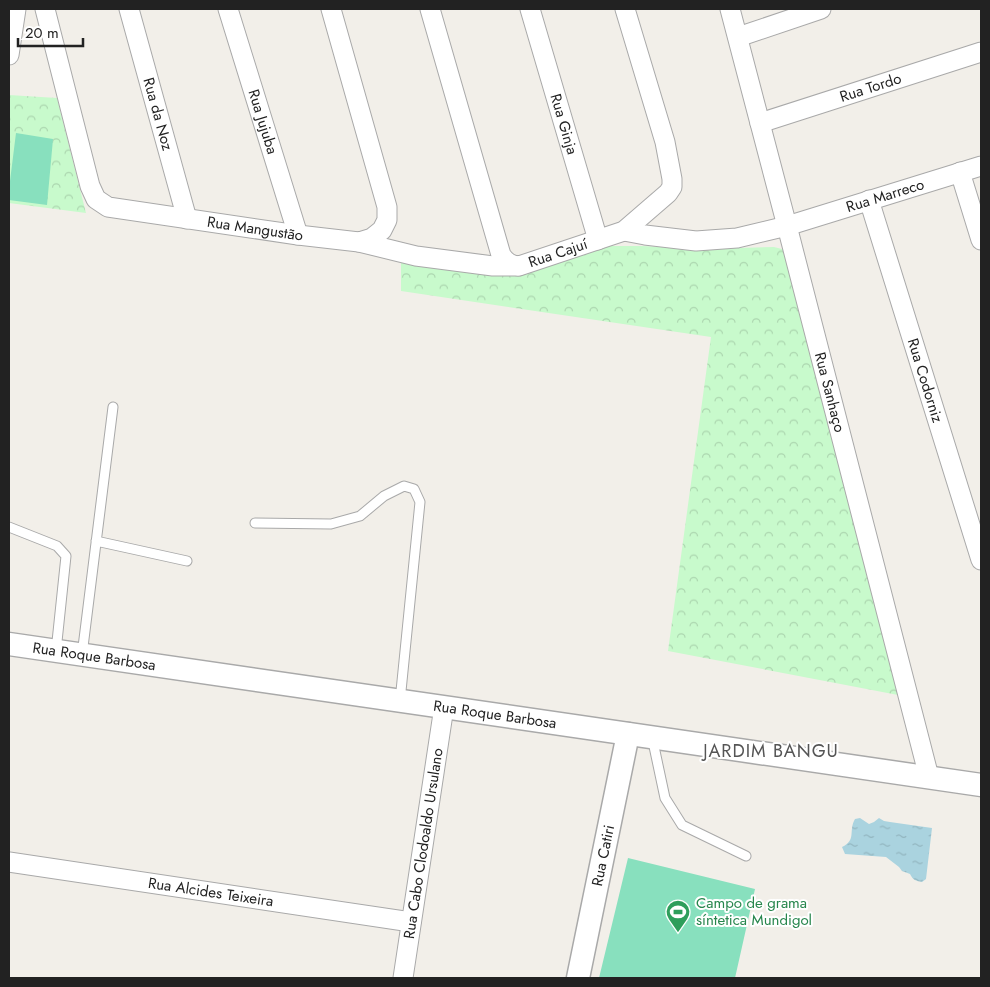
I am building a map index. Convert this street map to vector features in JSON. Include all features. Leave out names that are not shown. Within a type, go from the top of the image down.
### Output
[{"type":"street","points":[[9,55],[16,9]]},
{"type":"street","name":"Rua Mangustão","points":[[45,9],[90,186],[96,199],[108,207],[359,242],[416,256],[493,266],[519,266]]},
{"type":"street","name":"Rua da Noz","points":[[129,9],[187,219]]},
{"type":"street","name":"Rua Jujuba","points":[[228,9],[298,235]]},
{"type":"street","points":[[331,9],[387,207],[387,220],[382,230],[372,238],[359,242]]},
{"type":"street","name":"Rua Cajuí","points":[[430,9],[501,255],[506,262],[519,266],[624,231],[668,193],[672,187],[665,142],[625,9]]},
{"type":"street","name":"Rua Ginja","points":[[530,9],[598,240]]},
{"type":"street","name":"Rua Sanhaço","points":[[730,9],[929,777]]},
{"type":"street","points":[[738,37],[821,9]]},
{"type":"street","name":"Rua Tordo","points":[[760,123],[981,52]]},
{"type":"street","name":"Rua Marreco","points":[[624,231],[696,241],[737,238],[787,226],[981,166]]},
{"type":"street","points":[[960,172],[981,240]]},
{"type":"street","name":"Rua Codorniz","points":[[869,200],[981,560]]},
{"type":"street","name":"Rua Roque Barbosa","points":[[9,644],[929,777],[981,787]]},
{"type":"street","name":"Rua Cabo Clodoaldo Ursulano","points":[[403,978],[444,707]]},
{"type":"street","name":"Rua Catiri","points":[[578,978],[628,734]]},
{"type":"street","name":"Rua Alcides Teixeira","points":[[9,862],[411,922]]},
{"type":"lane","points":[[82,655],[114,406]]},
{"type":"lane","points":[[255,523],[331,524],[360,516],[384,496],[404,486],[414,489],[420,502],[400,701]]},
{"type":"lane","points":[[9,527],[57,546],[66,556],[56,651]]},
{"type":"lane","points":[[96,541],[187,561]]},
{"type":"lane","points":[[652,737],[666,798],[682,825],[746,856]]},
{"type":"green space","points":[[9,95],[57,98],[86,213],[9,203]]},
{"type":"green space","points":[[16,133],[53,139],[47,205],[9,200]]},
{"type":"green space","points":[[598,246],[702,249],[774,247],[786,250],[898,695],[668,651],[711,337],[401,291],[401,262],[512,272]]},
{"type":"green space","name":"Campo de grama síntetica Mundigol","points":[[628,858],[755,889],[735,978],[599,978]]},
{"type":"water","points":[[860,818],[869,824],[879,818],[884,821],[932,828],[926,879],[922,882],[915,880],[910,874],[902,871],[886,857],[845,854],[842,847],[851,838],[855,819]]},
{"type":"place","name":"Campo de grama síntetica Mundigol","points":[[678,933]]},
{"type":"district","name":"JARDIM BANGU","points":[[771,751]]}]
